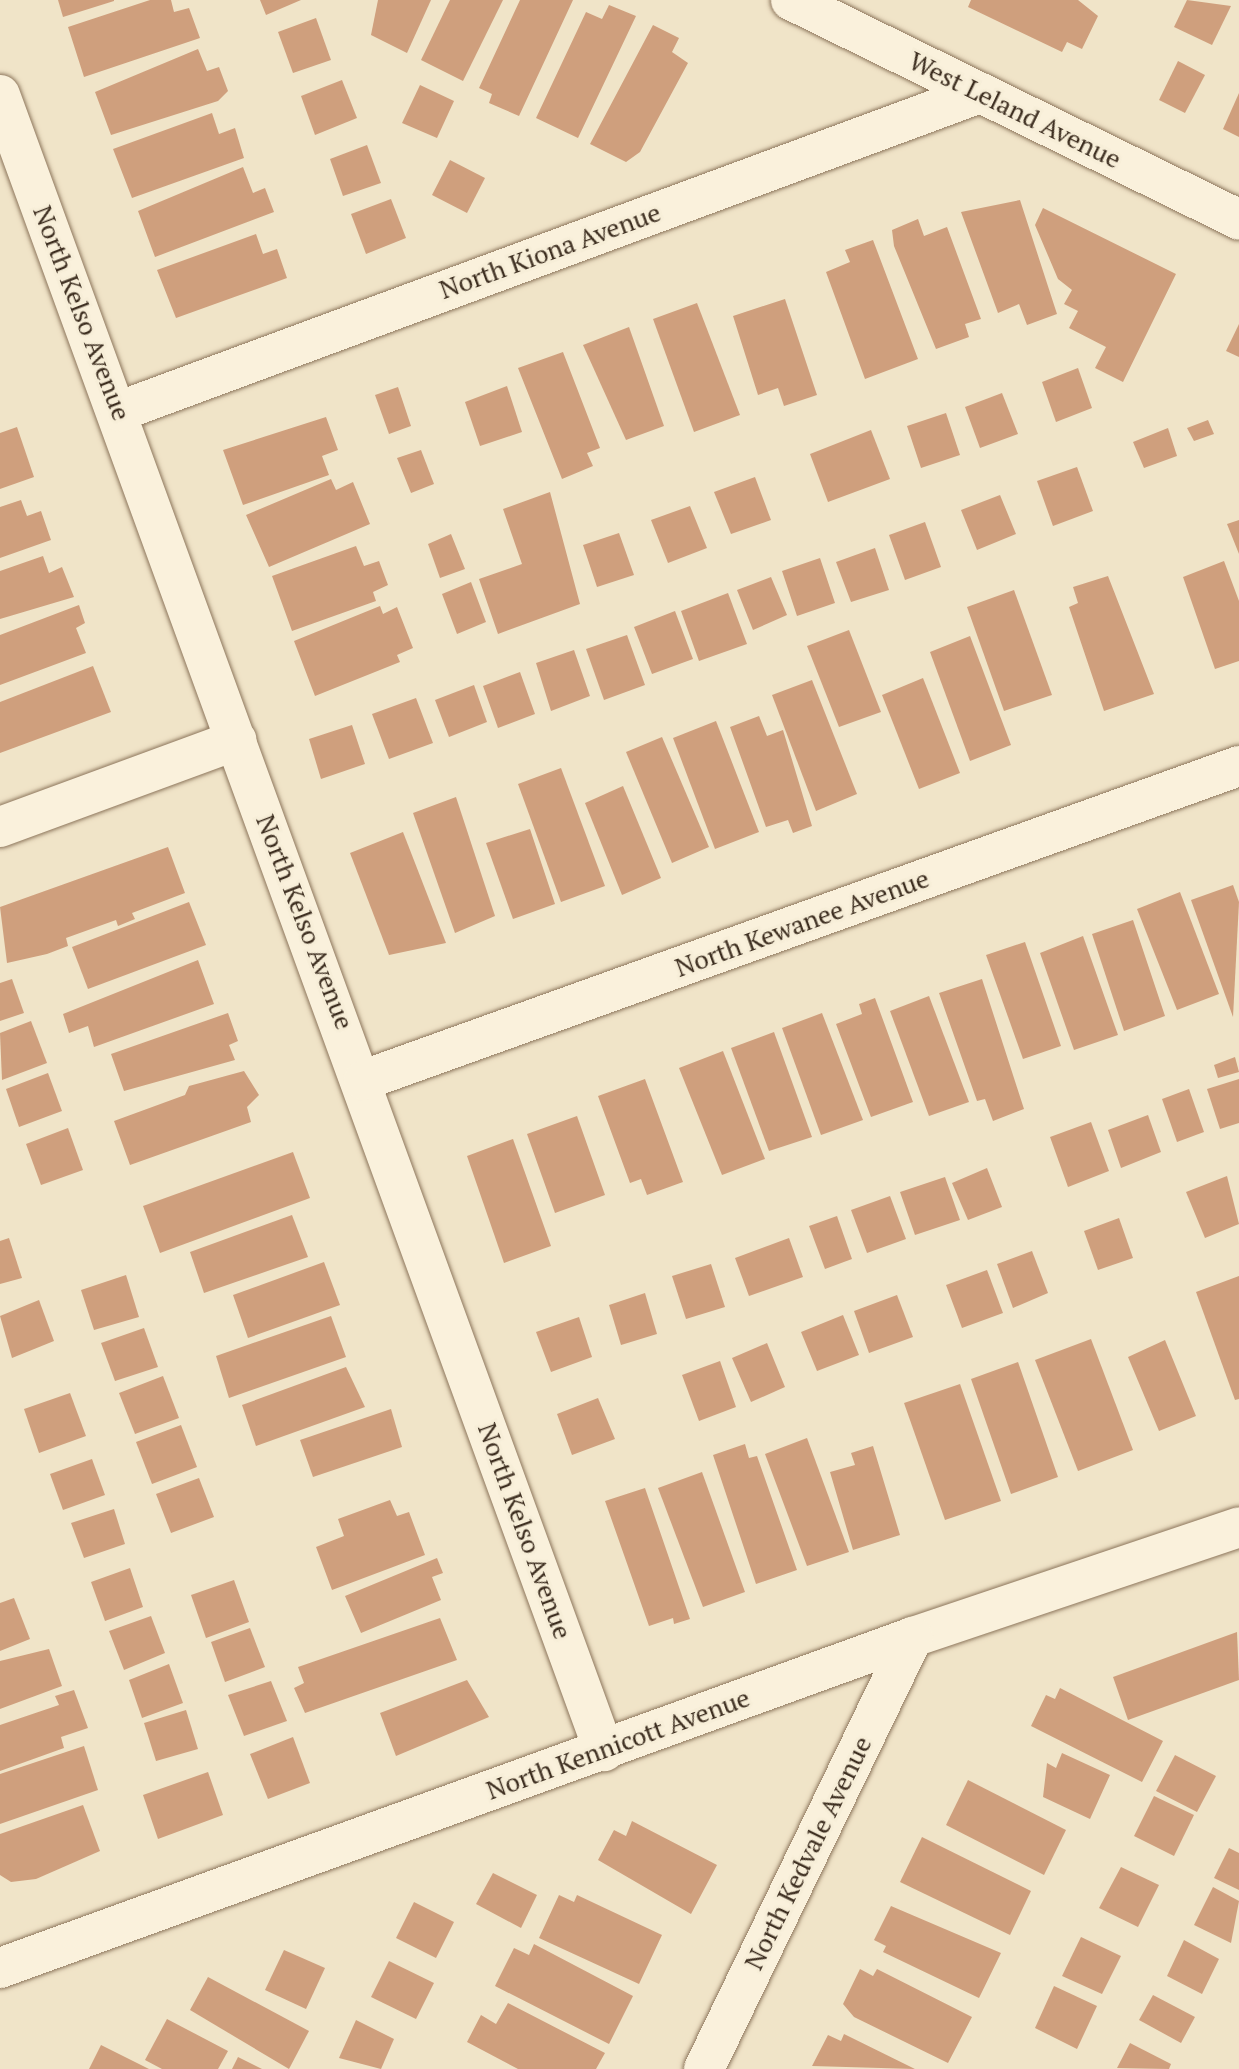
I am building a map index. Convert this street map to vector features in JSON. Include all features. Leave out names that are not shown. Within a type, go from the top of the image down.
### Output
[{"type":"street","name":"West Leland Avenue","points":[[791,0],[858,15],[980,93],[1239,219]]},
{"type":"street","name":"North Kiona Avenue","points":[[120,411],[980,93]]},
{"type":"street","name":"North Kelso Avenue","points":[[0,95],[120,411],[236,740],[364,1080],[604,1751]]},
{"type":"street","points":[[0,827],[236,740]]},
{"type":"street","name":"North Kewanee Avenue","points":[[364,1080],[1239,766]]},
{"type":"street","name":"North Kennicott Avenue","points":[[0,1968],[913,1637],[1239,1527]]},
{"type":"street","name":"North Kedvale Avenue","points":[[704,2069],[913,1637]]},
{"type":"building","points":[[58,0],[114,0],[114,1],[63,17]]},
{"type":"building","points":[[150,0],[171,0],[174,12],[189,8],[200,38],[84,77],[68,27]]},
{"type":"building","points":[[260,0],[301,0],[266,15]]},
{"type":"building","points":[[378,0],[431,0],[407,53],[371,35]]},
{"type":"building","points":[[450,0],[503,0],[463,81],[421,60]]},
{"type":"building","points":[[520,0],[573,0],[519,116],[489,103],[492,94],[479,88]]},
{"type":"building","points":[[971,0],[1078,0],[1098,16],[1082,49],[1067,42],[1062,52],[968,7]]},
{"type":"building","points":[[1187,0],[1231,6],[1212,45],[1174,27]]},
{"type":"building","points":[[609,5],[636,16],[578,138],[536,118],[586,12],[602,19]]},
{"type":"building","points":[[316,18],[331,60],[293,73],[278,32]]},
{"type":"building","points":[[653,25],[679,38],[672,52],[688,63],[640,152],[626,162],[590,144]]},
{"type":"building","points":[[198,49],[207,71],[219,67],[228,91],[218,101],[111,135],[95,92]]},
{"type":"building","points":[[1178,61],[1205,75],[1185,113],[1159,100]]},
{"type":"building","points":[[342,80],[357,118],[315,135],[301,96]]},
{"type":"building","points":[[420,85],[454,101],[437,138],[402,123]]},
{"type":"building","points":[[1239,93],[1239,137],[1223,129]]},
{"type":"building","points":[[212,113],[219,134],[235,128],[244,158],[132,198],[113,149]]},
{"type":"building","points":[[367,145],[381,183],[343,196],[330,159]]},
{"type":"building","points":[[450,160],[485,178],[467,213],[432,195]]},
{"type":"building","points":[[243,167],[253,193],[265,188],[274,212],[155,257],[138,211]]},
{"type":"building","points":[[391,199],[406,238],[366,254],[351,214]]},
{"type":"building","points":[[1020,200],[1057,314],[1027,325],[1019,304],[998,313],[961,212]]},
{"type":"building","points":[[1043,208],[1176,274],[1123,382],[1095,368],[1106,347],[1069,328],[1078,311],[1064,304],[1072,290],[1058,279],[1035,225]]},
{"type":"building","points":[[918,219],[924,236],[947,227],[981,319],[965,324],[969,337],[936,349],[894,246],[892,230]]},
{"type":"building","points":[[256,234],[263,254],[277,249],[287,278],[176,318],[157,270]]},
{"type":"building","points":[[873,240],[918,359],[865,379],[826,272],[850,262],[845,250]]},
{"type":"building","points":[[785,299],[817,395],[784,406],[778,388],[758,395],[733,316]]},
{"type":"building","points":[[697,303],[740,415],[694,432],[653,319]]},
{"type":"building","points":[[1239,324],[1239,357],[1226,351]]},
{"type":"building","points":[[629,327],[664,426],[626,440],[583,345]]},
{"type":"building","points":[[563,352],[600,448],[587,453],[593,466],[562,479],[518,368]]},
{"type":"building","points":[[1078,368],[1092,408],[1056,422],[1042,382]]},
{"type":"building","points":[[507,386],[522,432],[480,446],[465,402]]},
{"type":"building","points":[[398,387],[411,426],[389,434],[375,395]]},
{"type":"building","points":[[1002,393],[1018,434],[980,448],[965,407]]},
{"type":"building","points":[[946,413],[960,455],[921,468],[907,426]]},
{"type":"building","points":[[326,417],[338,450],[322,456],[329,475],[243,505],[223,450]]},
{"type":"building","points":[[1208,420],[1214,434],[1194,441],[1187,428]]},
{"type":"building","points":[[17,427],[34,477],[0,489],[0,433]]},
{"type":"building","points":[[1168,428],[1177,456],[1144,468],[1133,442]]},
{"type":"building","points":[[871,430],[890,479],[828,502],[810,454]]},
{"type":"building","points":[[421,450],[434,484],[411,493],[397,458]]},
{"type":"building","points":[[1077,467],[1093,511],[1053,526],[1037,481]]},
{"type":"building","points":[[755,477],[771,520],[731,534],[714,492]]},
{"type":"building","points":[[331,479],[336,490],[353,482],[370,524],[269,567],[246,515]]},
{"type":"building","points":[[550,492],[580,604],[498,634],[479,579],[522,564],[503,509]]},
{"type":"building","points":[[1000,495],[1016,534],[977,550],[961,510]]},
{"type":"building","points":[[21,500],[27,516],[41,511],[51,540],[0,558],[0,507]]},
{"type":"building","points":[[690,506],[707,548],[668,563],[651,520]]},
{"type":"building","points":[[1239,520],[1239,554],[1227,524]]},
{"type":"building","points":[[925,522],[941,567],[905,580],[889,535]]},
{"type":"building","points":[[619,533],[634,575],[597,587],[583,545]]},
{"type":"building","points":[[451,534],[465,569],[440,578],[428,544]]},
{"type":"building","points":[[356,546],[364,566],[379,561],[388,585],[373,592],[376,601],[292,631],[272,576]]},
{"type":"building","points":[[875,548],[889,590],[851,602],[836,562]]},
{"type":"building","points":[[43,556],[49,573],[62,567],[74,597],[0,619],[0,571]]},
{"type":"building","points":[[820,558],[835,603],[797,616],[782,571]]},
{"type":"building","points":[[1224,561],[1239,601],[1239,661],[1215,669],[1183,577]]},
{"type":"building","points":[[1108,576],[1154,694],[1104,711],[1069,607],[1078,603],[1073,587]]},
{"type":"building","points":[[771,577],[787,615],[753,630],[737,590]]},
{"type":"building","points":[[471,582],[486,622],[457,634],[442,594]]},
{"type":"building","points":[[1014,590],[1052,695],[1004,711],[967,607]]},
{"type":"building","points":[[728,593],[747,644],[699,661],[681,611]]},
{"type":"building","points":[[79,605],[85,623],[76,628],[86,653],[0,685],[0,635]]},
{"type":"building","points":[[380,606],[383,614],[397,607],[413,648],[397,655],[400,662],[315,696],[294,641]]},
{"type":"building","points":[[675,611],[693,659],[652,674],[634,627]]},
{"type":"building","points":[[849,630],[881,712],[839,727],[807,646]]},
{"type":"building","points":[[627,635],[645,685],[604,700],[586,649]]},
{"type":"building","points":[[970,636],[1011,745],[970,761],[930,652]]},
{"type":"building","points":[[574,650],[590,696],[551,711],[536,663]]},
{"type":"building","points":[[93,666],[111,712],[0,753],[0,702]]},
{"type":"building","points":[[520,672],[535,714],[498,728],[483,686]]},
{"type":"building","points":[[923,678],[960,773],[919,789],[882,695]]},
{"type":"building","points":[[812,680],[857,794],[816,811],[772,695]]},
{"type":"building","points":[[474,685],[487,722],[449,737],[435,700]]},
{"type":"building","points":[[416,698],[433,743],[389,759],[372,714]]},
{"type":"building","points":[[759,716],[767,736],[783,730],[812,826],[793,833],[788,820],[766,827],[730,727]]},
{"type":"building","points":[[716,721],[759,832],[715,849],[673,738]]},
{"type":"building","points":[[352,725],[365,764],[321,779],[309,739]]},
{"type":"building","points":[[662,737],[709,847],[672,863],[626,752]]},
{"type":"building","points":[[561,768],[605,886],[561,902],[518,784]]},
{"type":"building","points":[[623,786],[661,878],[622,895],[585,803]]},
{"type":"building","points":[[456,797],[495,916],[455,933],[413,813]]},
{"type":"building","points":[[530,829],[555,904],[513,919],[486,843]]},
{"type":"building","points":[[403,832],[446,943],[389,955],[350,853]]},
{"type":"building","points":[[168,847],[185,893],[132,913],[135,919],[118,926],[116,920],[66,938],[68,946],[7,963],[0,907]]},
{"type":"building","points":[[1233,885],[1239,902],[1233,1017],[1191,900]]},
{"type":"building","points":[[1180,892],[1219,994],[1177,1010],[1137,909]]},
{"type":"building","points":[[189,902],[206,945],[88,989],[72,947]]},
{"type":"building","points":[[1133,920],[1165,1016],[1124,1031],[1092,934]]},
{"type":"building","points":[[1083,936],[1118,1035],[1074,1050],[1040,953]]},
{"type":"building","points":[[1025,942],[1061,1046],[1023,1059],[986,955]]},
{"type":"building","points":[[198,960],[214,1004],[94,1047],[88,1026],[69,1033],[63,1014]]},
{"type":"building","points":[[12,979],[24,1013],[0,1021],[0,983]]},
{"type":"building","points":[[982,979],[1024,1109],[993,1121],[985,1099],[977,1101],[939,993]]},
{"type":"building","points":[[929,996],[969,1102],[929,1116],[890,1011]]},
{"type":"building","points":[[875,998],[913,1102],[871,1117],[836,1024],[862,1014],[859,1004]]},
{"type":"building","points":[[228,1013],[238,1041],[229,1045],[235,1060],[124,1091],[111,1054]]},
{"type":"building","points":[[822,1013],[863,1120],[821,1135],[782,1028]]},
{"type":"building","points":[[31,1021],[47,1063],[2,1080],[0,1033]]},
{"type":"building","points":[[774,1032],[812,1137],[769,1151],[731,1048]]},
{"type":"building","points":[[723,1051],[765,1159],[722,1175],[679,1068]]},
{"type":"building","points":[[1235,1057],[1239,1072],[1218,1078],[1214,1065]]},
{"type":"building","points":[[244,1071],[259,1095],[247,1107],[251,1122],[130,1165],[114,1121],[185,1095],[189,1086]]},
{"type":"building","points":[[48,1073],[62,1111],[19,1127],[6,1089]]},
{"type":"building","points":[[645,1079],[683,1182],[647,1195],[641,1179],[630,1183],[598,1096]]},
{"type":"building","points":[[1239,1079],[1239,1123],[1220,1129],[1207,1089]]},
{"type":"building","points":[[1189,1089],[1204,1132],[1177,1142],[1162,1099]]},
{"type":"building","points":[[1148,1115],[1161,1152],[1121,1168],[1108,1130]]},
{"type":"building","points":[[577,1116],[605,1195],[555,1213],[527,1134]]},
{"type":"building","points":[[1091,1122],[1109,1171],[1068,1187],[1050,1137]]},
{"type":"building","points":[[68,1128],[83,1170],[41,1185],[26,1144]]},
{"type":"building","points":[[513,1139],[551,1246],[504,1263],[467,1156]]},
{"type":"building","points":[[293,1152],[310,1198],[160,1253],[143,1206]]},
{"type":"building","points":[[987,1168],[1002,1207],[968,1220],[952,1183]]},
{"type":"building","points":[[1227,1176],[1239,1224],[1205,1238],[1186,1192]]},
{"type":"building","points":[[945,1177],[960,1220],[915,1235],[900,1192]]},
{"type":"building","points":[[890,1196],[906,1239],[867,1253],[851,1210]]},
{"type":"building","points":[[292,1215],[308,1257],[204,1293],[190,1252]]},
{"type":"building","points":[[837,1216],[852,1259],[825,1269],[809,1226]]},
{"type":"building","points":[[1119,1218],[1133,1258],[1098,1270],[1084,1231]]},
{"type":"building","points":[[9,1238],[22,1278],[0,1284],[0,1241]]},
{"type":"building","points":[[789,1238],[803,1277],[749,1296],[735,1258]]},
{"type":"building","points":[[1032,1251],[1048,1293],[1013,1308],[997,1264]]},
{"type":"building","points":[[324,1262],[340,1305],[248,1338],[233,1295]]},
{"type":"building","points":[[711,1264],[725,1307],[686,1319],[672,1276]]},
{"type":"building","points":[[987,1270],[1003,1313],[962,1328],[946,1285]]},
{"type":"building","points":[[126,1275],[139,1317],[94,1330],[81,1290]]},
{"type":"building","points":[[1239,1276],[1239,1399],[1235,1400],[1196,1292]]},
{"type":"building","points":[[645,1293],[657,1334],[621,1345],[609,1305]]},
{"type":"building","points":[[897,1295],[913,1337],[869,1353],[854,1311]]},
{"type":"building","points":[[39,1300],[54,1341],[12,1358],[0,1316]]},
{"type":"building","points":[[843,1315],[859,1355],[817,1371],[801,1332]]},
{"type":"building","points":[[331,1316],[346,1357],[229,1398],[216,1356]]},
{"type":"building","points":[[579,1317],[592,1357],[551,1372],[536,1332]]},
{"type":"building","points":[[144,1328],[158,1367],[115,1381],[101,1343]]},
{"type":"building","points":[[1091,1339],[1133,1450],[1078,1471],[1035,1360]]},
{"type":"building","points":[[1165,1340],[1196,1416],[1159,1431],[1128,1357]]},
{"type":"building","points":[[767,1343],[785,1387],[751,1402],[732,1358]]},
{"type":"building","points":[[720,1361],[736,1407],[699,1421],[682,1375]]},
{"type":"building","points":[[1018,1362],[1058,1477],[1011,1494],[971,1379]]},
{"type":"building","points":[[346,1367],[365,1407],[256,1446],[242,1405]]},
{"type":"building","points":[[163,1376],[179,1418],[135,1434],[119,1393]]},
{"type":"building","points":[[960,1384],[1001,1501],[945,1520],[904,1403]]},
{"type":"building","points":[[70,1393],[86,1436],[39,1453],[24,1409]]},
{"type":"building","points":[[598,1398],[615,1439],[572,1455],[557,1414]]},
{"type":"building","points":[[391,1409],[402,1447],[313,1477],[300,1440]]},
{"type":"building","points":[[181,1425],[197,1467],[152,1484],[136,1442]]},
{"type":"building","points":[[807,1438],[849,1552],[807,1566],[765,1454]]},
{"type":"building","points":[[745,1444],[749,1458],[757,1456],[797,1570],[756,1584],[713,1455]]},
{"type":"building","points":[[873,1446],[900,1535],[853,1550],[830,1472],[855,1465],[851,1453]]},
{"type":"building","points":[[92,1459],[105,1495],[63,1510],[50,1474]]},
{"type":"building","points":[[702,1472],[745,1592],[703,1607],[658,1488]]},
{"type":"building","points":[[199,1478],[214,1517],[171,1533],[156,1494]]},
{"type":"building","points":[[645,1488],[690,1619],[674,1624],[673,1618],[649,1626],[605,1501]]},
{"type":"building","points":[[390,1500],[397,1516],[409,1512],[425,1555],[332,1590],[316,1547],[344,1536],[338,1519]]},
{"type":"building","points":[[114,1509],[125,1544],[84,1558],[71,1523]]},
{"type":"building","points":[[437,1558],[443,1573],[432,1577],[441,1600],[361,1633],[345,1596]]},
{"type":"building","points":[[130,1568],[143,1607],[105,1621],[91,1582]]},
{"type":"building","points":[[234,1580],[249,1622],[206,1638],[191,1595]]},
{"type":"building","points":[[14,1598],[30,1639],[0,1651],[0,1603]]},
{"type":"building","points":[[151,1616],[165,1653],[124,1670],[109,1631]]},
{"type":"building","points":[[440,1618],[457,1660],[305,1713],[294,1688],[304,1683],[298,1667]]},
{"type":"building","points":[[250,1628],[265,1667],[225,1682],[211,1642]]},
{"type":"building","points":[[1237,1632],[1239,1680],[1128,1720],[1113,1677]]},
{"type":"building","points":[[49,1649],[62,1686],[0,1709],[0,1661]]},
{"type":"building","points":[[169,1664],[183,1703],[142,1718],[129,1680]]},
{"type":"building","points":[[467,1680],[489,1717],[396,1756],[380,1713]]},
{"type":"building","points":[[271,1681],[287,1721],[244,1736],[228,1695]]},
{"type":"building","points":[[1060,1688],[1163,1741],[1142,1782],[1031,1726],[1046,1695],[1055,1699]]},
{"type":"building","points":[[74,1690],[88,1728],[61,1737],[64,1748],[0,1771],[0,1725],[59,1705],[55,1696]]},
{"type":"building","points":[[186,1710],[198,1749],[156,1761],[144,1723]]},
{"type":"building","points":[[293,1737],[310,1783],[268,1799],[250,1754]]},
{"type":"building","points":[[84,1746],[98,1790],[0,1824],[0,1774]]},
{"type":"building","points":[[1062,1753],[1110,1775],[1090,1819],[1043,1797],[1047,1763],[1056,1768]]},
{"type":"building","points":[[1175,1755],[1216,1776],[1197,1812],[1156,1791]]},
{"type":"building","points":[[208,1772],[223,1815],[158,1839],[143,1795]]},
{"type":"building","points":[[968,1780],[1066,1830],[1044,1875],[946,1825]]},
{"type":"building","points":[[1154,1796],[1194,1815],[1174,1856],[1134,1836]]},
{"type":"building","points":[[83,1805],[100,1851],[36,1879],[11,1882],[0,1875],[0,1834]]},
{"type":"building","points":[[632,1821],[717,1865],[691,1914],[598,1860],[614,1830],[626,1836]]},
{"type":"building","points":[[922,1837],[1031,1891],[1010,1935],[900,1882]]},
{"type":"building","points":[[1229,1848],[1239,1853],[1239,1890],[1214,1878]]},
{"type":"building","points":[[1121,1867],[1159,1885],[1138,1927],[1099,1908]]},
{"type":"building","points":[[493,1873],[537,1895],[521,1928],[476,1904]]},
{"type":"building","points":[[1213,1887],[1239,1901],[1231,1943],[1194,1925]]},
{"type":"building","points":[[559,1895],[574,1902],[577,1895],[662,1935],[639,1984],[539,1938]]},
{"type":"building","points":[[414,1902],[454,1922],[436,1958],[396,1938]]},
{"type":"building","points":[[891,1906],[1001,1953],[979,1998],[883,1952],[886,1946],[874,1940]]},
{"type":"building","points":[[1081,1937],[1121,1956],[1102,1994],[1062,1976]]},
{"type":"building","points":[[1184,1940],[1219,1959],[1202,1994],[1167,1976]]},
{"type":"building","points":[[534,1944],[633,1996],[609,2044],[495,1986],[514,1948],[529,1955]]},
{"type":"building","points":[[284,1950],[325,1968],[306,2009],[265,1990]]},
{"type":"building","points":[[389,1961],[434,1983],[416,2019],[371,1997]]},
{"type":"building","points":[[860,1969],[873,1976],[877,1969],[972,2017],[948,2063],[854,2017],[843,2004]]},
{"type":"building","points":[[208,1977],[309,2031],[289,2069],[190,2010]]},
{"type":"building","points":[[1054,1986],[1097,2006],[1077,2049],[1035,2028]]},
{"type":"building","points":[[1153,1995],[1195,2017],[1181,2043],[1139,2020]]},
{"type":"building","points":[[508,2003],[605,2053],[596,2069],[518,2069],[467,2042],[481,2015],[496,2024]]},
{"type":"building","points":[[167,2019],[228,2051],[218,2069],[162,2069],[145,2060]]},
{"type":"building","points":[[356,2020],[394,2039],[381,2069],[339,2058]]},
{"type":"building","points":[[844,2034],[915,2069],[812,2066],[828,2035],[841,2041]]},
{"type":"building","points":[[1130,2043],[1171,2064],[1169,2069],[1117,2068]]},
{"type":"building","points":[[101,2045],[149,2069],[89,2069]]},
{"type":"building","points":[[238,2057],[262,2069],[232,2069]]}]
